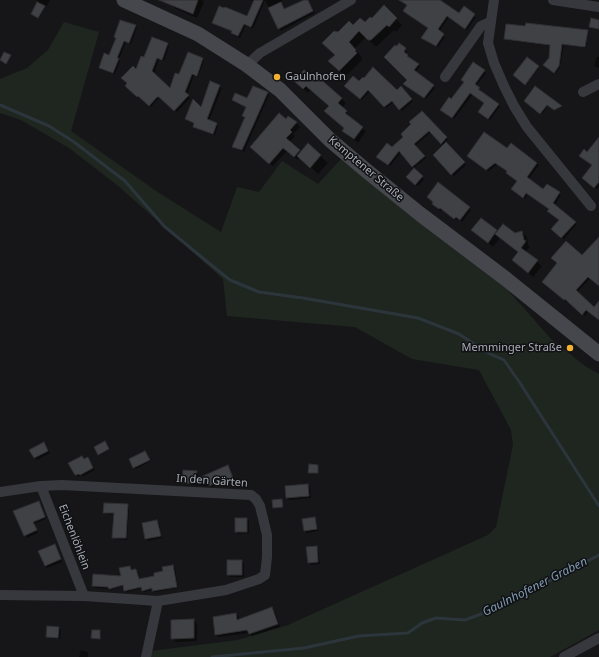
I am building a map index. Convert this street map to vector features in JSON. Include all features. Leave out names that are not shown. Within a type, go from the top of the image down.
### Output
[{"type":"street","name":"Kemptener Straße","points":[[124,0],[198,34],[247,65],[280,90],[330,140],[379,181],[599,353]]},
{"type":"street","points":[[494,0],[488,43],[494,63],[514,106],[527,127],[591,206]]},
{"type":"street","points":[[553,0],[599,7]]},
{"type":"street","points":[[247,65],[260,53],[345,1]]},
{"type":"street","points":[[444,77],[481,26],[490,22]]},
{"type":"street","points":[[583,92],[599,84]]},
{"type":"street","name":"In den Gärten","points":[[0,492],[41,486],[92,486],[243,494],[251,495],[256,499],[260,506],[267,535],[265,575],[259,579],[226,590],[158,601]]},
{"type":"street","name":"Eichenlöhlein","points":[[41,486],[84,596]]},
{"type":"street","points":[[0,594],[84,596],[158,601],[146,657]]},
{"type":"street","points":[[564,657],[599,638]]},
{"type":"shaded area","points":[[64,22],[99,32],[71,131],[159,193],[221,232],[237,187],[259,192],[282,161],[318,184],[341,159],[506,288],[551,339],[585,366],[599,374],[599,630],[550,657],[150,657],[151,651],[238,640],[288,625],[488,535],[496,527],[513,445],[511,430],[479,370],[412,359],[355,327],[227,316],[223,279],[117,185],[69,148],[21,120],[0,113],[0,79],[27,68],[48,50]]},
{"type":"building","points":[[159,0],[198,0],[193,14]]},
{"type":"building","points":[[254,0],[263,0],[251,27],[244,24],[238,36],[231,33],[232,31],[212,23],[219,6],[247,16]]},
{"type":"building","points":[[304,0],[308,0],[313,11],[278,29],[268,8],[281,2],[284,9]]},
{"type":"building","points":[[399,0],[440,0],[459,13],[464,6],[475,14],[465,29],[447,16],[438,29],[444,34],[436,46],[421,38],[428,28],[403,11],[407,5]]},
{"type":"building","points":[[37,2],[45,6],[38,18],[31,14]]},
{"type":"building","points":[[384,5],[397,18],[389,27],[387,25],[371,40],[368,40],[359,31],[349,42],[357,53],[339,71],[328,61],[335,55],[322,43],[334,31],[338,32],[349,21],[353,25],[360,18],[365,22],[370,17],[372,18]]},
{"type":"building","points":[[591,18],[599,20],[599,29],[589,27]]},
{"type":"building","points":[[120,20],[136,25],[129,43],[124,41],[113,73],[99,68],[104,53],[109,55],[116,38],[114,37]]},
{"type":"building","points":[[526,23],[588,30],[585,47],[562,44],[559,66],[554,73],[543,65],[549,58],[550,45],[504,39],[506,24],[525,26]]},
{"type":"building","points":[[152,37],[168,43],[162,60],[157,58],[152,71],[170,88],[175,73],[179,74],[188,52],[203,58],[197,76],[192,74],[185,92],[189,95],[174,111],[159,97],[157,97],[149,106],[125,86],[127,83],[121,78],[133,66],[136,69],[141,56],[144,57]]},
{"type":"building","points":[[399,43],[406,48],[404,52],[408,55],[407,56],[419,64],[414,70],[434,85],[424,98],[403,84],[407,80],[384,57],[395,45],[397,46]]},
{"type":"building","points":[[4,52],[11,55],[6,64],[0,60]]},
{"type":"building","points":[[527,57],[539,66],[525,85],[513,75]]},
{"type":"building","points":[[473,62],[485,70],[475,84],[480,88],[478,89],[499,104],[488,119],[478,112],[484,103],[470,93],[452,118],[440,110],[449,97],[451,99],[464,82],[461,80]]},
{"type":"building","points":[[373,67],[397,90],[401,86],[412,99],[399,110],[392,101],[384,107],[368,90],[360,99],[344,86],[353,76],[359,81],[363,77],[364,78]]},
{"type":"building","points":[[304,70],[316,80],[318,77],[342,98],[338,103],[347,111],[345,113],[363,127],[354,139],[342,131],[344,128],[324,111],[329,106],[306,86],[303,89],[294,81]]},
{"type":"building","points":[[210,81],[220,85],[207,119],[217,123],[213,134],[193,127],[194,123],[185,119],[193,99],[201,107]]},
{"type":"building","points":[[253,86],[268,92],[242,150],[232,147],[245,117],[242,116],[246,107],[232,100],[235,93],[247,98]]},
{"type":"building","points":[[535,86],[562,106],[554,110],[547,105],[540,114],[524,101]]},
{"type":"building","points":[[422,111],[447,137],[441,144],[429,131],[414,144],[425,156],[412,167],[399,151],[388,165],[376,157],[387,143],[392,147],[403,137],[401,134],[411,124],[409,122]]},
{"type":"building","points":[[279,113],[286,119],[288,116],[297,122],[290,130],[292,132],[286,138],[300,150],[294,157],[283,148],[269,164],[250,147]]},
{"type":"building","points":[[484,132],[507,148],[511,143],[537,163],[527,177],[543,189],[547,184],[560,192],[553,203],[576,222],[561,238],[551,229],[559,220],[547,211],[549,209],[526,193],[523,198],[511,189],[517,181],[506,173],[507,171],[495,163],[486,170],[467,156]]},
{"type":"building","points":[[599,137],[599,182],[594,188],[582,178],[592,165],[579,156],[584,149],[587,152]]},
{"type":"building","points":[[446,142],[465,162],[451,175],[433,155]]},
{"type":"building","points":[[308,143],[321,155],[310,168],[297,156]]},
{"type":"building","points":[[414,168],[423,176],[415,185],[406,177]]},
{"type":"building","points":[[438,182],[470,207],[460,220],[456,217],[454,219],[440,208],[439,209],[432,204],[433,202],[427,197]]},
{"type":"building","points":[[481,218],[497,230],[488,243],[471,230]]},
{"type":"building","points":[[503,224],[515,233],[522,231],[524,240],[526,241],[521,248],[538,260],[528,273],[512,260],[518,252],[495,234]]},
{"type":"building","points":[[599,237],[599,286],[588,277],[576,290],[594,307],[599,301],[599,320],[586,310],[582,315],[565,299],[564,300],[542,282],[557,263],[551,258],[566,241],[582,255]]},
{"type":"building","points":[[105,441],[109,449],[98,455],[94,447]]},
{"type":"building","points":[[44,442],[48,451],[34,458],[29,450]]},
{"type":"building","points":[[145,451],[150,460],[133,468],[129,459]]},
{"type":"building","points":[[82,456],[84,459],[88,457],[93,468],[80,475],[75,475],[68,463]]},
{"type":"building","points":[[309,464],[318,465],[318,473],[308,473]]},
{"type":"building","points":[[228,465],[233,478],[219,484],[218,482],[209,486],[209,484],[182,483],[183,470],[197,471],[196,479]]},
{"type":"building","points":[[308,484],[309,496],[286,498],[285,486]]},
{"type":"building","points":[[282,499],[283,507],[273,508],[272,500]]},
{"type":"building","points":[[39,501],[45,517],[33,522],[37,530],[24,536],[13,511]]},
{"type":"building","points":[[104,503],[128,504],[126,538],[112,538],[114,513],[103,513]]},
{"type":"building","points":[[315,517],[317,529],[304,531],[302,519]]},
{"type":"building","points":[[235,518],[247,518],[247,532],[235,532]]},
{"type":"building","points":[[157,520],[161,536],[145,539],[142,523]]},
{"type":"building","points":[[55,544],[61,559],[45,566],[38,551]]},
{"type":"building","points":[[317,546],[318,562],[308,563],[306,547]]},
{"type":"building","points":[[227,560],[242,560],[242,575],[227,575]]},
{"type":"building","points":[[173,565],[177,587],[152,591],[152,588],[142,591],[141,587],[124,591],[123,585],[109,589],[108,587],[92,586],[93,574],[121,576],[119,568],[130,566],[131,570],[136,569],[139,579],[154,576],[154,573],[163,571],[162,567]]},
{"type":"building","points":[[272,607],[278,624],[249,634],[247,630],[215,635],[213,617],[236,613],[237,620]]},
{"type":"building","points":[[194,619],[194,638],[171,639],[171,620]]},
{"type":"building","points":[[47,626],[59,627],[58,638],[46,637]]},
{"type":"building","points":[[92,630],[100,630],[100,639],[91,638]]},
{"type":"waterway","points":[[0,105],[49,126],[74,142],[125,181],[164,226],[210,264]]},
{"type":"waterway","points":[[210,264],[230,280],[259,292],[418,318],[459,334],[488,353],[504,360],[599,506]]},
{"type":"waterway","name":"Gaulnhofener Graben","points":[[212,657],[304,648],[359,636],[408,633],[422,623],[436,618],[465,620],[497,608],[599,555]]},
{"type":"place","name":"Gaulnhofen","points":[[277,77]]},
{"type":"place","name":"Memminger Straße","points":[[570,348]]}]
